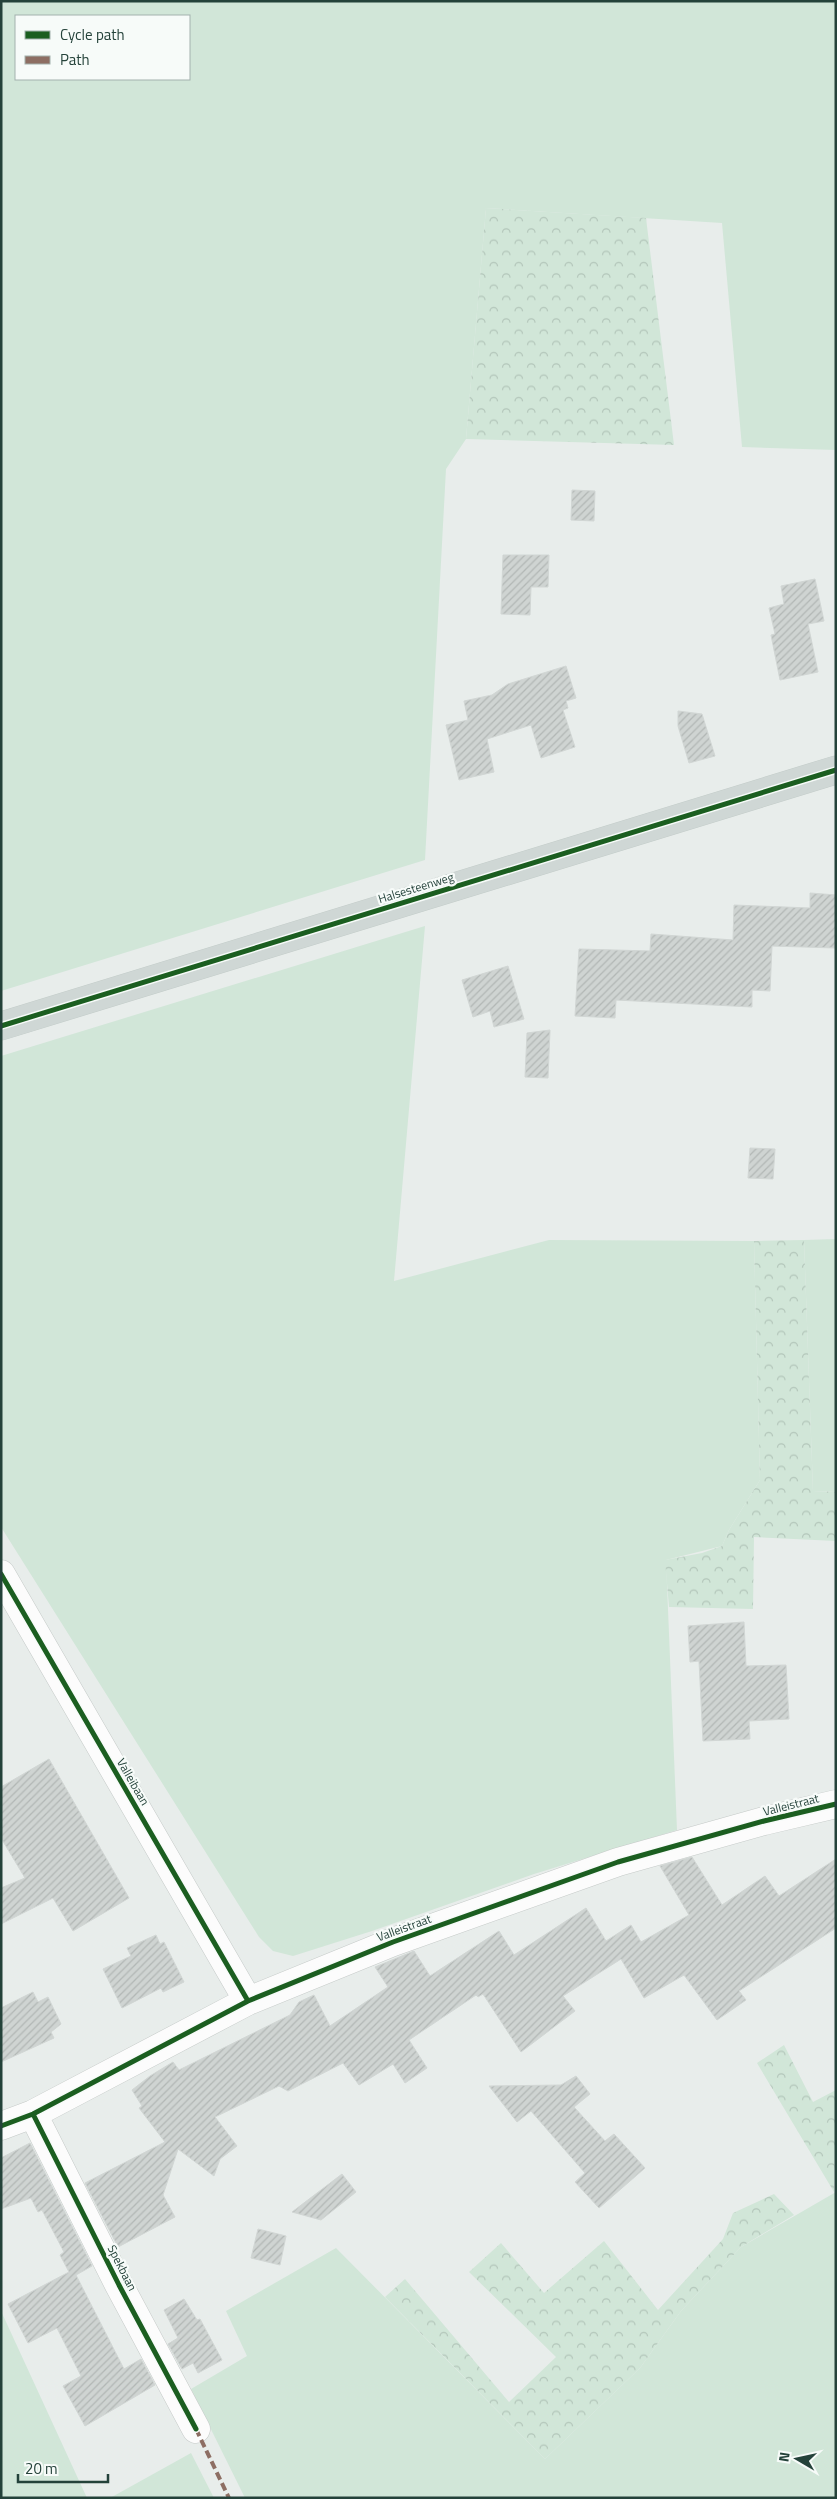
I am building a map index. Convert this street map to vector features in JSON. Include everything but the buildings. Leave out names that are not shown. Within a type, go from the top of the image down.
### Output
[{"type":"main road","name":"Halsesteenweg","points":[[1,1026],[836,770]]},
{"type":"street","name":"Valleibaan","points":[[1,1574],[248,2001]]},
{"type":"street","name":"Valleistraat","points":[[1,2126],[34,2114],[248,2001],[393,1942],[618,1862],[764,1821],[836,1804]]},
{"type":"street","name":"Spekbaan","points":[[34,2114],[119,2286],[196,2429]]},
{"type":"green space","points":[[1,1],[836,1],[836,450],[742,447],[722,223],[486,208],[466,439],[446,469],[425,860],[1,991]]},
{"type":"green space","points":[[486,208],[646,218],[674,445],[466,439]]},
{"type":"green space","points":[[425,926],[394,1281],[549,1240],[754,1241],[760,1480],[729,1530],[722,1546],[666,1560],[677,1830],[534,1874],[372,1931],[293,1956],[273,1951],[259,1937],[1,1527],[1,1056]]},
{"type":"green space","points":[[836,1239],[836,1492],[813,1491],[804,1240]]},
{"type":"green space","points":[[804,1240],[813,1491],[836,1492],[836,1541],[754,1537],[753,1609],[669,1607],[665,1560],[702,1553],[722,1546],[729,1530],[760,1480],[754,1241]]},
{"type":"green space","points":[[784,2045],[813,2102],[836,2090],[834,2192],[757,2063]]},
{"type":"green space","points":[[836,2192],[836,2498],[245,2498],[191,2389],[247,2356],[226,2311],[336,2248],[545,2459],[640,2368],[681,2311],[741,2247]]},
{"type":"green space","points":[[774,2194],[794,2215],[741,2247],[681,2311],[640,2368],[545,2459],[385,2297],[405,2279],[509,2402],[556,2357],[469,2272],[501,2243],[544,2293],[604,2241],[658,2310],[723,2239],[733,2213]]},
{"type":"green space","points":[[1,2311],[87,2498],[1,2498]]},
{"type":"green space","points":[[191,2453],[214,2498],[110,2498]]},
{"type":"marked path","points":[[196,2429],[229,2498]]},
{"type":"cycle path","points":[[1,1026],[836,770]]},
{"type":"cycle path","points":[[1,1574],[248,2001]]},
{"type":"cycle path","points":[[1,2126],[33,2114],[248,2001],[393,1942],[618,1862],[764,1821],[836,1804]]},
{"type":"cycle path","points":[[33,2114],[119,2285],[196,2429]]}]
